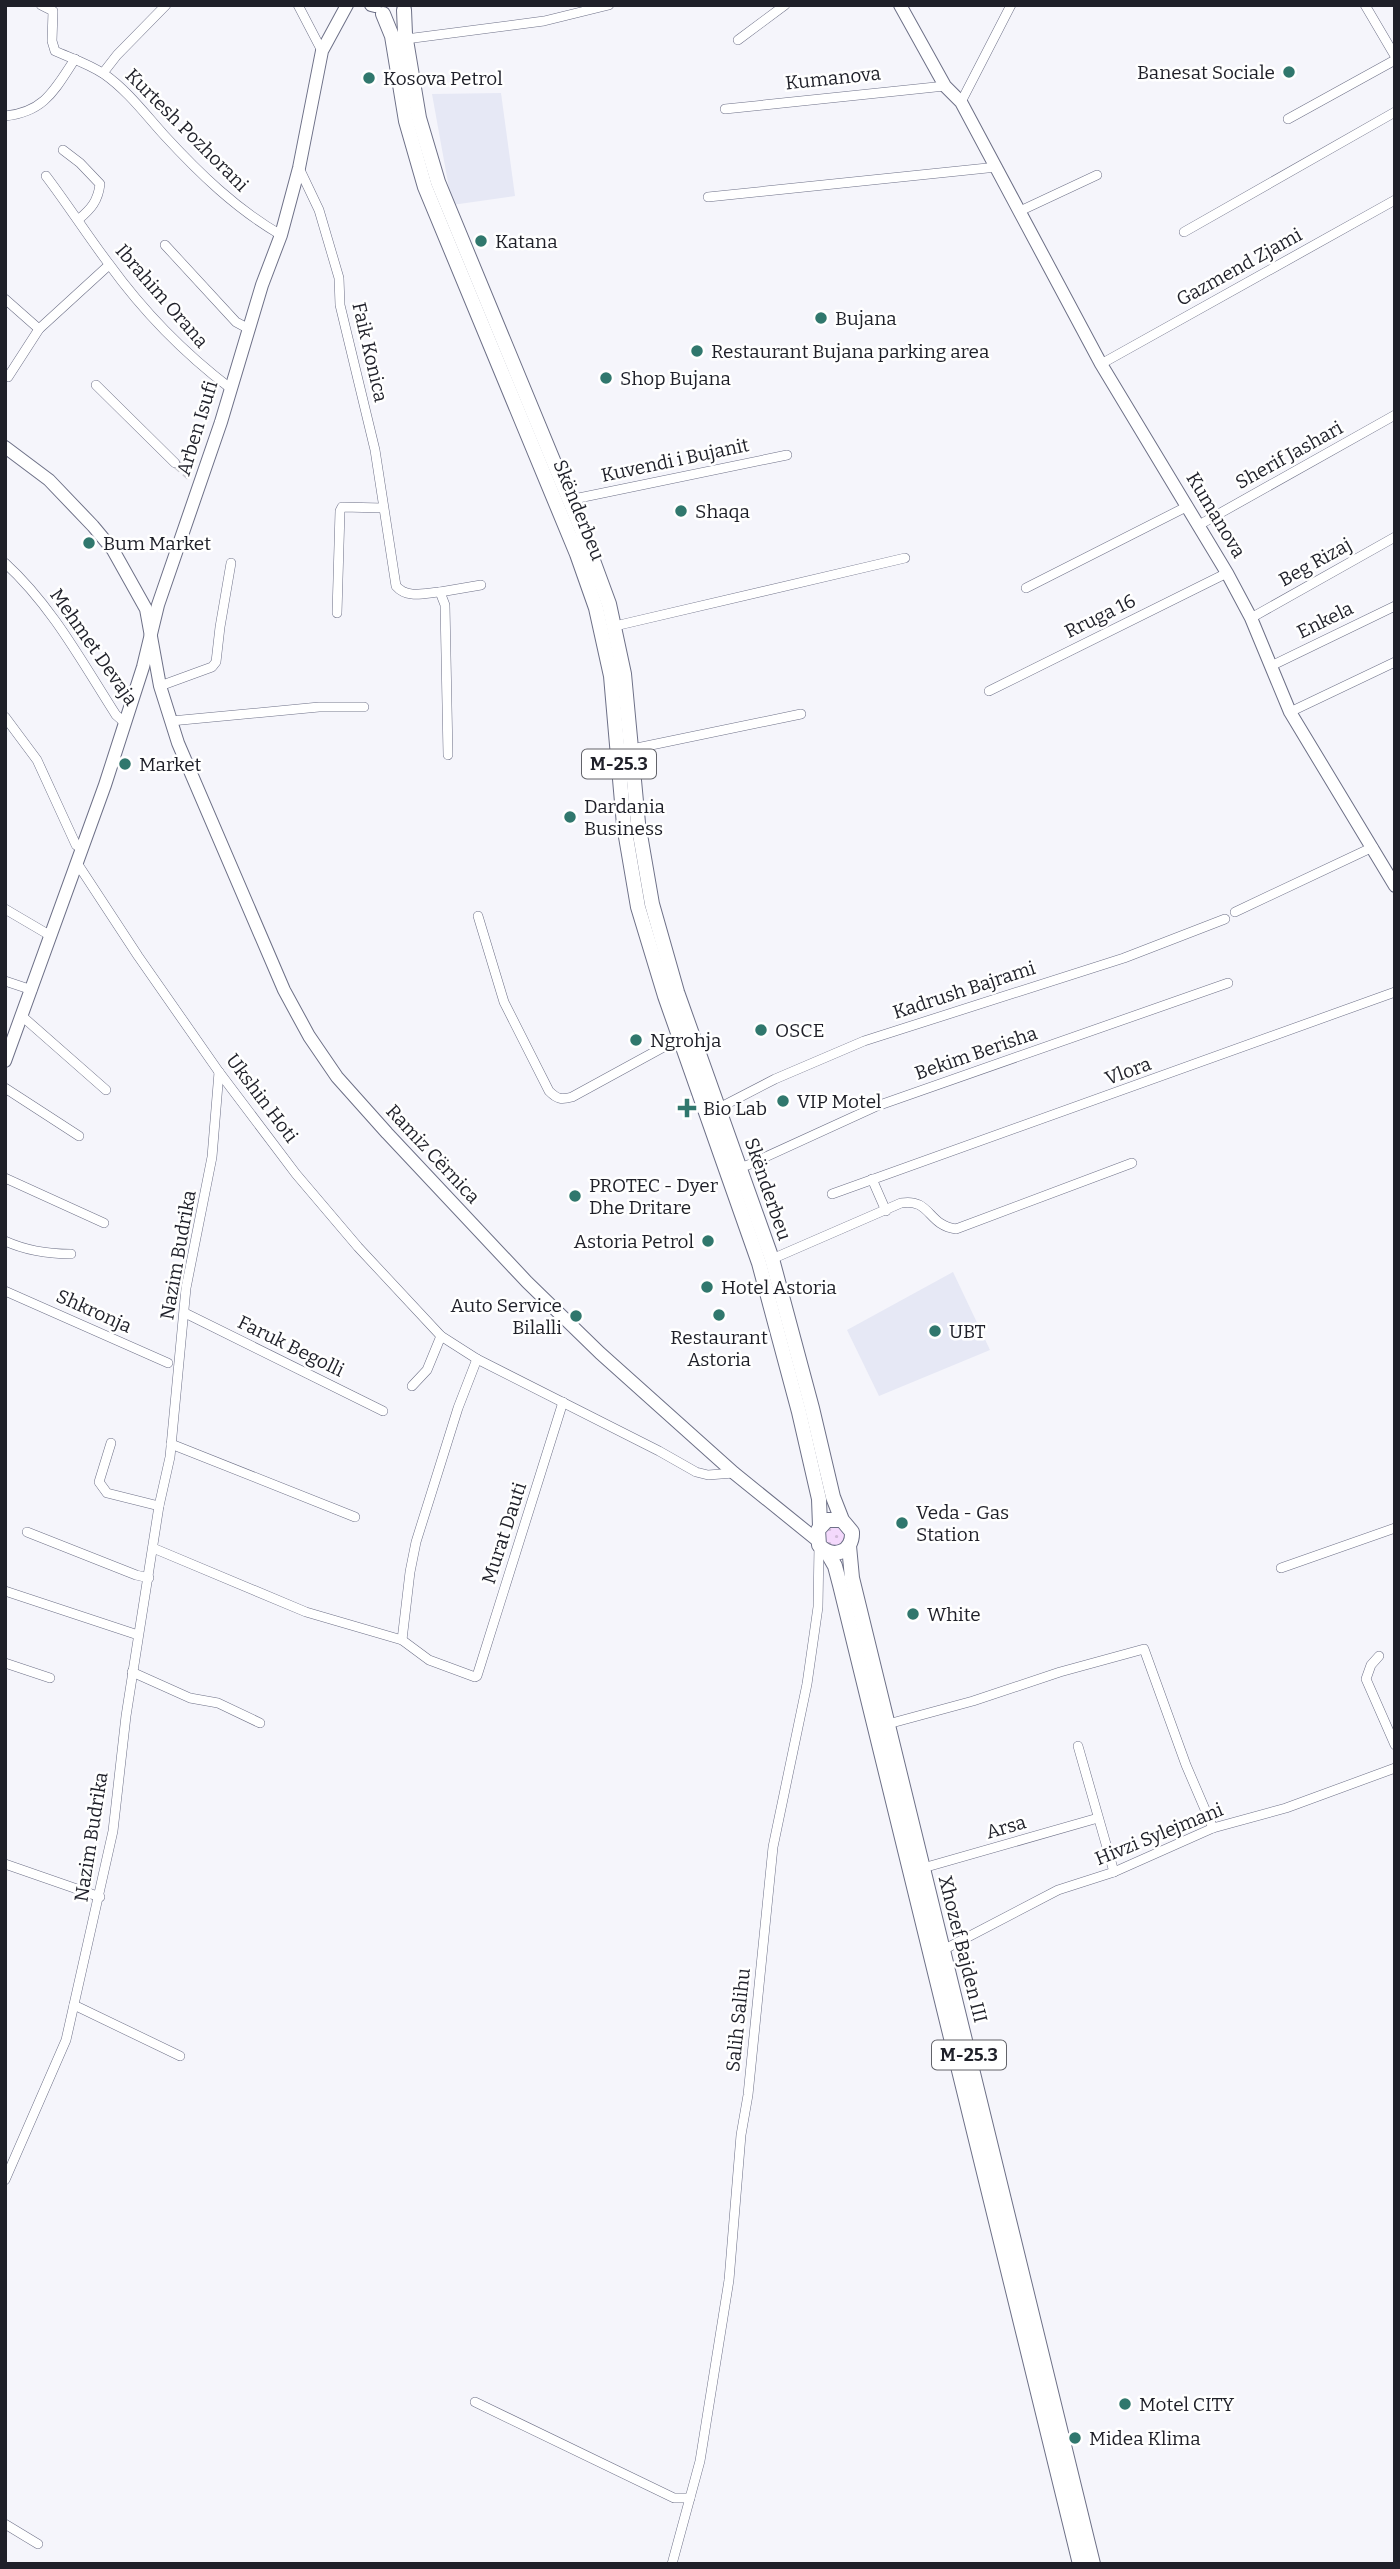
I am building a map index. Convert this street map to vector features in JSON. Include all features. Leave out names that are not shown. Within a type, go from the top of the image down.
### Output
[{"type":"main road","name":"Skënderbeu","points":[[376,8],[389,24],[406,121],[425,187],[578,554],[596,608],[611,676],[624,825],[638,907],[648,946],[763,1274],[799,1412],[823,1527]]},
{"type":"main road","name":"M-25.3","points":[[376,8],[394,15],[406,8]]},
{"type":"main road","name":"Skënderbeu","points":[[406,8],[406,39],[419,118],[438,182],[609,604],[624,674],[638,824],[652,904],[677,992],[772,1259],[833,1497],[823,1527]]},
{"type":"main road","name":"M-25.3","points":[[823,1527],[852,1532],[849,1546]]},
{"type":"main road","points":[[823,1527],[839,1553],[849,1546]]},
{"type":"main road","name":"Xhozef Bajden III","points":[[823,1527],[840,1585],[1080,2564]]},
{"type":"main road","name":"Xhozef Bajden III","points":[[849,1546],[852,1578],[1093,2564]]},
{"type":"street","name":"Kurtesh Pozhorani","points":[[41,5],[53,11],[52,41],[55,51],[103,73],[121,88],[219,191],[281,235]]},
{"type":"street","name":"Kurtesh Pozhorani","points":[[103,73],[166,5]]},
{"type":"street","points":[[298,5],[321,51]]},
{"type":"street","name":"Arben Isufi","points":[[5,1061],[106,785],[195,479],[221,422],[262,285],[281,235],[299,168],[321,51],[348,5]]},
{"type":"street","points":[[406,39],[544,21],[610,5]]},
{"type":"street","points":[[738,40],[785,5]]},
{"type":"street","name":"Kumanova","points":[[900,5],[945,86],[961,102],[1101,364],[1227,573],[1251,618],[1290,712],[1395,886]]},
{"type":"street","points":[[961,102],[1011,5]]},
{"type":"street","points":[[1288,119],[1395,58],[1365,5]]},
{"type":"street","points":[[5,116],[33,110],[50,98],[75,59]]},
{"type":"street","name":"Kumanova","points":[[725,108],[945,86]]},
{"type":"street","points":[[1184,232],[1395,112]]},
{"type":"street","points":[[63,150],[100,184],[98,196],[90,210],[79,219]]},
{"type":"street","points":[[708,197],[997,167]]},
{"type":"street","name":"Faik Konica","points":[[299,168],[319,210],[340,278],[340,305],[375,450],[396,586],[402,593],[412,595],[481,585]]},
{"type":"street","points":[[1020,211],[1097,175]]},
{"type":"street","name":"Ibrahim Orana","points":[[46,176],[109,265],[161,327],[198,364],[230,388]]},
{"type":"street","name":"Gazmend Zjami","points":[[1101,364],[1395,200]]},
{"type":"street","points":[[165,245],[236,322],[249,329]]},
{"type":"street","points":[[8,377],[39,328],[109,265]]},
{"type":"street","points":[[5,299],[39,328]]},
{"type":"street","points":[[96,385],[175,463]]},
{"type":"street","name":"Sherif Jashari","points":[[1199,525],[1395,415]]},
{"type":"street","name":"Ramiz Cërnica","points":[[5,447],[50,480],[113,550],[146,609],[160,685],[187,764],[285,989],[309,1036],[337,1077],[527,1282],[660,1409],[734,1474],[793,1520],[823,1527]]},
{"type":"street","name":"Kuvendi i Bujanit","points":[[569,500],[788,455]]},
{"type":"street","points":[[337,613],[340,511],[342,507],[355,506],[383,508]]},
{"type":"street","points":[[1026,588],[1188,506]]},
{"type":"street","name":"Beg Rizaj","points":[[1251,618],[1395,537]]},
{"type":"street","points":[[615,626],[905,558]]},
{"type":"street","name":"Mehmet Devaja","points":[[5,563],[24,580],[55,619],[116,715],[124,722]]},
{"type":"street","points":[[160,685],[212,667],[216,662],[231,563]]},
{"type":"street","name":"Rruga 16","points":[[989,691],[1227,573]]},
{"type":"street","points":[[440,592],[445,605],[447,629],[448,755]]},
{"type":"street","name":"Enkela","points":[[1271,666],[1395,606]]},
{"type":"street","points":[[1290,712],[1395,662]]},
{"type":"street","points":[[171,721],[319,707],[363,707]]},
{"type":"street","points":[[632,749],[801,714]]},
{"type":"street","points":[[8,724],[37,760],[76,845],[82,849]]},
{"type":"street","points":[[1235,912],[1373,847]]},
{"type":"street","name":"Ukshin Hoti","points":[[77,863],[219,1072],[305,1184],[406,1301],[441,1336],[477,1359],[696,1472],[708,1475],[734,1474]]},
{"type":"street","points":[[5,909],[51,936]]},
{"type":"street","points":[[478,916],[504,1002],[556,1098],[562,1100],[572,1097],[680,1038]]},
{"type":"street","name":"Kadrush Bajrami","points":[[719,1108],[775,1079],[864,1041],[1124,958],[1225,919]]},
{"type":"street","points":[[5,981],[32,990]]},
{"type":"street","name":"Bekim Berisha","points":[[741,1167],[877,1106],[1228,983]]},
{"type":"street","name":"Vlora","points":[[832,1194],[1395,992]]},
{"type":"street","points":[[23,1017],[106,1090]]},
{"type":"street","name":"Nazim Budrika","points":[[5,2180],[66,2040],[113,1831],[132,1672],[171,1444],[190,1267],[212,1157],[219,1072]]},
{"type":"street","points":[[5,1088],[79,1136]]},
{"type":"street","points":[[772,1259],[913,1201],[923,1206],[943,1227],[956,1229],[1132,1163]]},
{"type":"street","points":[[5,1178],[104,1223]]},
{"type":"street","points":[[872,1180],[886,1210]]},
{"type":"street","points":[[5,1241],[35,1251],[71,1254]]},
{"type":"street","name":"Shkronja","points":[[5,1291],[168,1363]]},
{"type":"street","name":"Faruk Begolli","points":[[185,1313],[383,1411]]},
{"type":"street","points":[[412,1386],[427,1370],[441,1336]]},
{"type":"street","points":[[153,1548],[306,1612],[402,1640],[416,1542],[458,1408],[477,1359]]},
{"type":"street","name":"Murat Dauti","points":[[402,1640],[429,1660],[475,1677],[480,1675],[563,1402]]},
{"type":"street","points":[[111,1443],[99,1482],[107,1493],[159,1506]]},
{"type":"street","points":[[171,1444],[355,1517]]},
{"type":"street","points":[[793,1520],[823,1527]]},
{"type":"street","name":"Salih Salihu","points":[[672,2564],[700,2461],[729,2280],[741,2135],[748,2095],[772,1847],[807,1684],[818,1607],[823,1527]]},
{"type":"street","points":[[1281,1568],[1395,1528]]},
{"type":"street","points":[[27,1532],[136,1575],[149,1577]]},
{"type":"street","points":[[5,1591],[138,1635]]},
{"type":"street","points":[[888,1724],[973,1702],[1060,1672],[1144,1648],[1186,1765],[1213,1828]]},
{"type":"street","points":[[1379,1656],[1371,1665],[1366,1679],[1395,1745]]},
{"type":"street","points":[[5,1663],[50,1678]]},
{"type":"street","points":[[132,1672],[190,1698],[218,1703],[260,1723]]},
{"type":"street","points":[[1078,1746],[1114,1872]]},
{"type":"street","name":"Hivzi Sylejmani","points":[[943,1950],[1058,1891],[1114,1872],[1213,1828],[1286,1808],[1395,1769]]},
{"type":"street","name":"Arsa","points":[[923,1868],[1098,1818]]},
{"type":"street","points":[[5,1864],[100,1897]]},
{"type":"street","points":[[74,2005],[180,2056]]},
{"type":"street","points":[[475,2402],[674,2498],[690,2498]]},
{"type":"street","points":[[5,2524],[38,2544]]},
{"type":"shaded area","points":[[501,93],[515,196],[452,205],[432,94]]},
{"type":"shaded area","points":[[953,1272],[990,1350],[879,1396],[847,1330]]},
{"type":"shaded area","points":[[830,1526],[839,1526],[846,1532],[846,1541],[835,1548],[824,1542],[824,1533]]},
{"type":"tunnel","points":[[175,463],[190,476]]},
{"type":"place","name":"Banesat Sociale","points":[[1289,72]]},
{"type":"place","name":"Kosova Petrol","points":[[369,78]]},
{"type":"place","name":"Katana","points":[[481,241]]},
{"type":"place","name":"Bujana","points":[[821,318]]},
{"type":"place","name":"Restaurant Bujana parking area","points":[[697,351]]},
{"type":"place","name":"Shop Bujana","points":[[606,378]]},
{"type":"place","name":"Shaqa","points":[[681,511]]},
{"type":"place","name":"Bum Market","points":[[89,543]]},
{"type":"place","name":"Market","points":[[125,764]]},
{"type":"place","name":"Dardania Business","points":[[570,817]]},
{"type":"place","name":"OSCE","points":[[761,1030]]},
{"type":"place","name":"Ngrohja","points":[[636,1040]]},
{"type":"place","name":"VIP Motel","points":[[783,1101]]},
{"type":"place","name":"Bio Lab","points":[[687,1108]]},
{"type":"place","name":"PROTEC - Dyer Dhe Dritare","points":[[575,1196]]},
{"type":"place","name":"Astoria Petrol","points":[[708,1241]]},
{"type":"place","name":"Hotel Astoria","points":[[707,1287]]},
{"type":"place","name":"Restaurant Astoria","points":[[719,1315]]},
{"type":"place","name":"Auto Service Bilalli","points":[[576,1316]]},
{"type":"place","name":"UBT","points":[[935,1331]]},
{"type":"place","name":"Veda - Gas Station","points":[[902,1523]]},
{"type":"place","name":"White","points":[[913,1614]]},
{"type":"place","name":"Motel CITY","points":[[1125,2404]]},
{"type":"place","name":"Midea Klima","points":[[1075,2438]]}]
